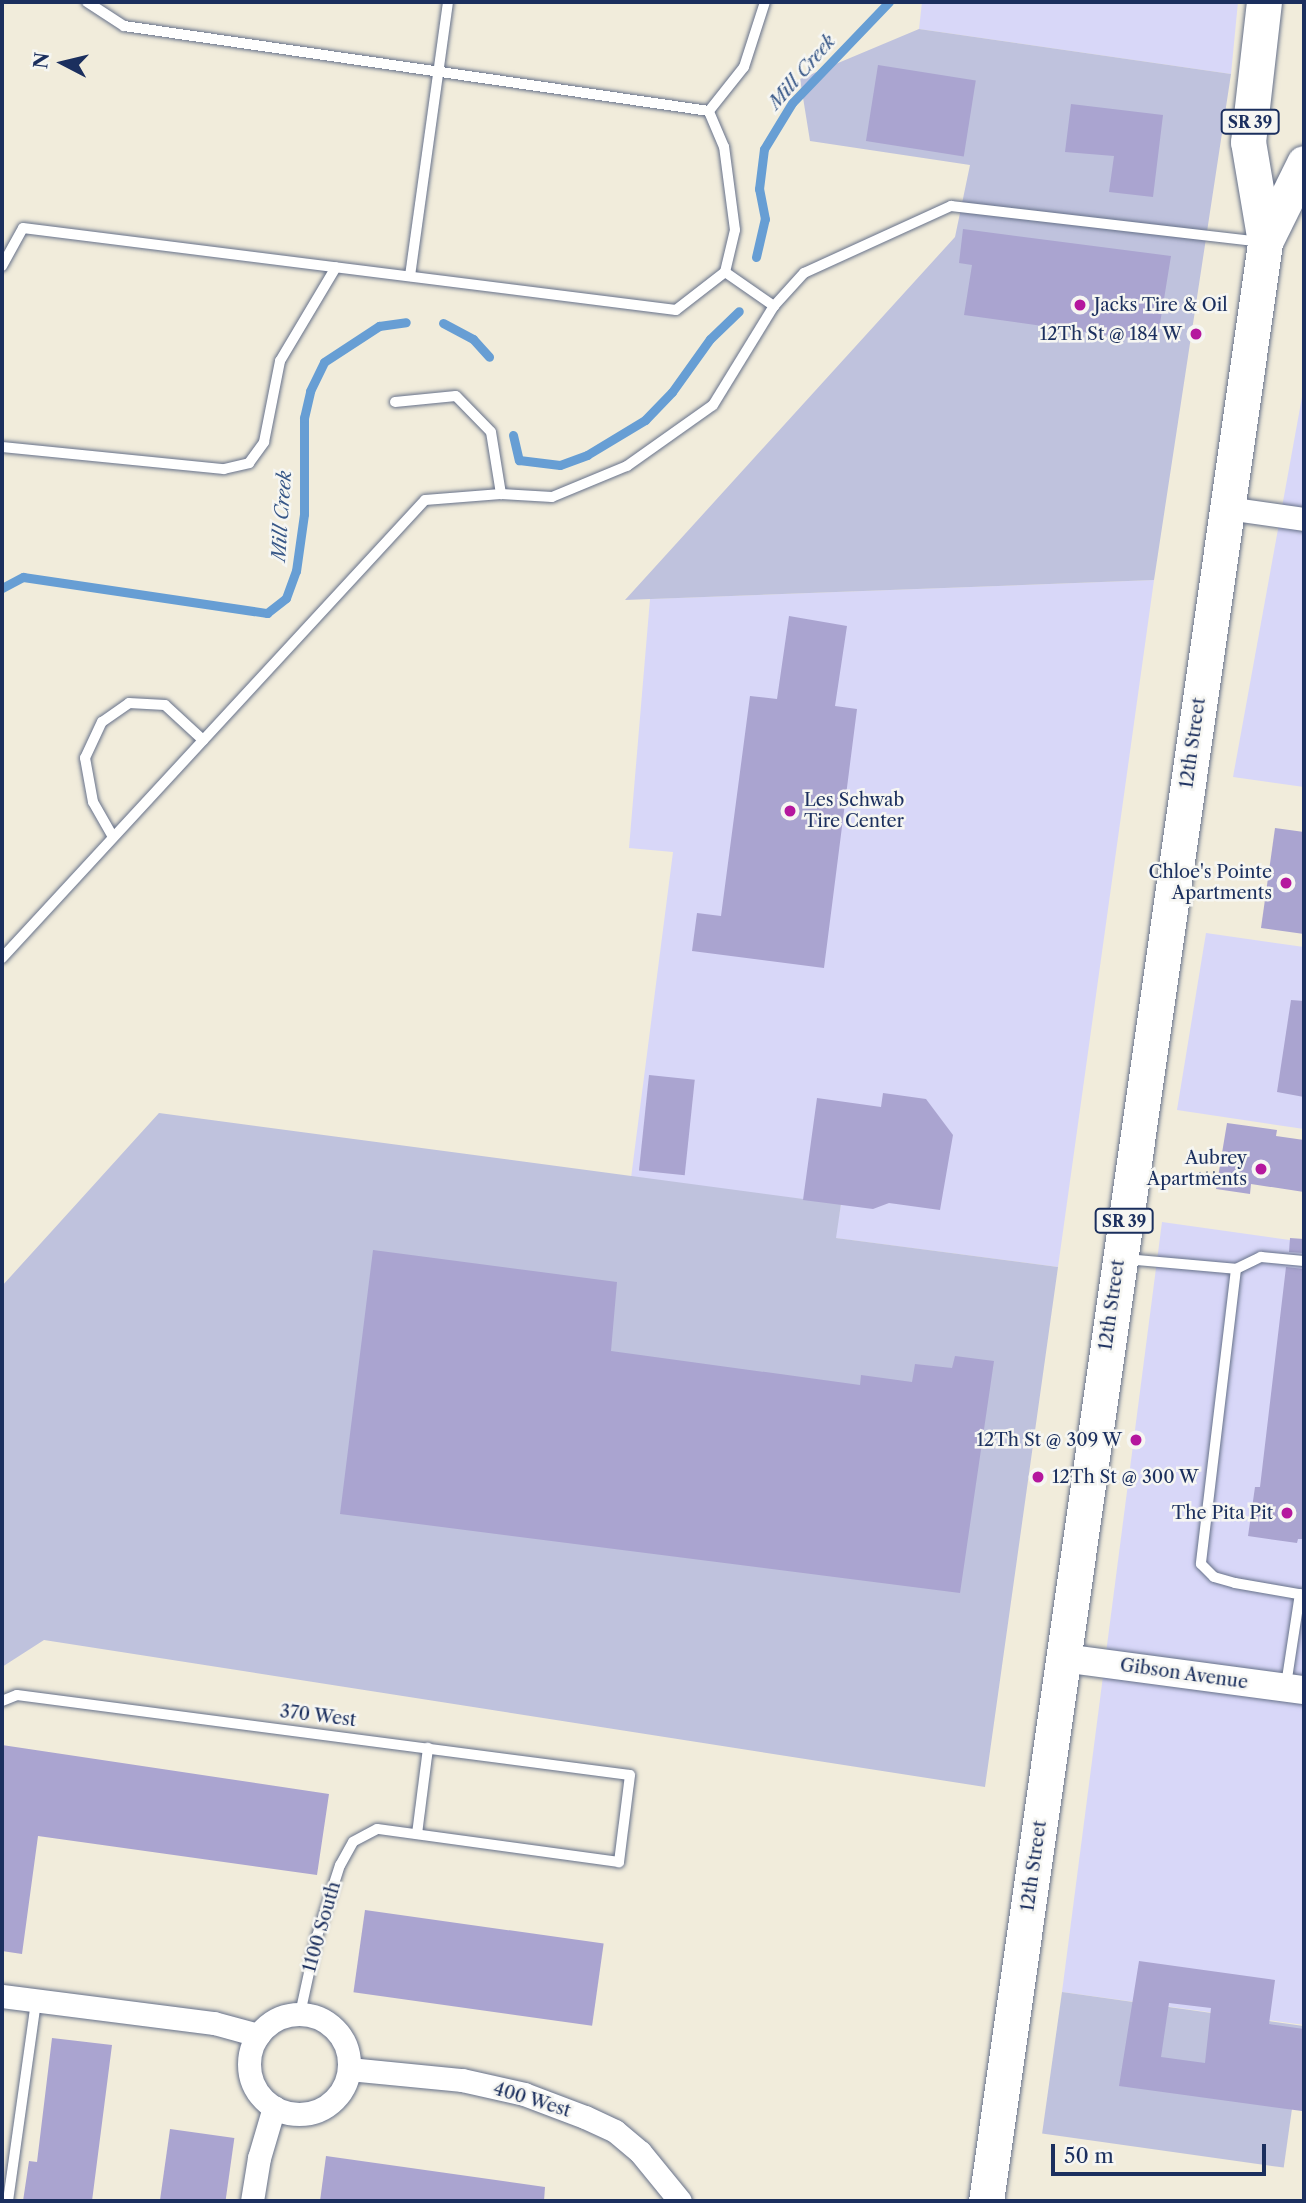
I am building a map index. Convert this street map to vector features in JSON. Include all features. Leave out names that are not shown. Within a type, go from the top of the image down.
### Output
[{"type":"main road","name":"12th Street","points":[[986,2201],[1265,242],[1248,142],[1264,2]]},
{"type":"main road","name":"12th Street","points":[[1265,242],[1304,163]]},
{"type":"street","points":[[1227,508],[1304,519]]},
{"type":"street","name":"Gibson Avenue","points":[[1063,1658],[1295,1689]]},
{"type":"street","points":[[2,1996],[214,2023],[258,2035]]},
{"type":"street","points":[[300,2014],[317,2017],[342,2037],[349,2069],[336,2099],[322,2109],[289,2113],[274,2107],[257,2089],[249,2066],[258,2035],[270,2024],[300,2014]]},
{"type":"street","name":"400 West","points":[[349,2069],[461,2080],[524,2094],[585,2117],[615,2131],[640,2152],[680,2201]]},
{"type":"street","points":[[252,2201],[258,2158],[274,2107]]},
{"type":"lane","points":[[87,2],[124,26],[709,111]]},
{"type":"lane","points":[[410,276],[448,2]]},
{"type":"lane","points":[[709,111],[744,67],[765,2]]},
{"type":"lane","points":[[2,266],[23,228],[676,310],[725,272],[735,230],[724,147],[709,111]]},
{"type":"lane","points":[[2,958],[425,500],[501,494],[552,497],[628,466],[713,405],[774,306],[804,273],[951,206],[1265,242]]},
{"type":"lane","points":[[2,447],[224,469],[249,463],[264,442],[280,361],[336,267]]},
{"type":"lane","points":[[725,272],[774,306]]},
{"type":"lane","points":[[395,402],[456,396],[491,432],[501,494]]},
{"type":"lane","points":[[113,837],[93,802],[85,758],[102,722],[129,703],[165,705],[203,740]]},
{"type":"lane","points":[[1119,1259],[1236,1269],[1261,1257],[1304,1261]]},
{"type":"lane","points":[[1236,1269],[1201,1564],[1214,1577],[1302,1594],[1295,1689]]},
{"type":"lane","name":"370 West","points":[[2,1701],[17,1695],[630,1775],[619,1862],[417,1834]]},
{"type":"lane","points":[[417,1834],[428,1748]]},
{"type":"lane","name":"1100 South","points":[[300,2014],[317,1936],[340,1865],[353,1842],[377,1829],[417,1834]]},
{"type":"lane","points":[[8,2201],[36,2001]]},
{"type":"path","points":[[1185,1175],[1215,1173]]},
{"type":"shaded area","points":[[922,2],[1238,2],[1231,74],[919,29]]},
{"type":"shaded area","points":[[919,29],[1231,74],[1154,580],[625,600],[955,237],[970,165],[810,141],[800,79]]},
{"type":"shaded area","points":[[1304,386],[1304,787],[1233,777]]},
{"type":"shaded area","points":[[1154,580],[1058,1267],[835,1238],[841,1204],[631,1178],[673,852],[629,848],[650,599]]},
{"type":"shaded area","points":[[1206,933],[1304,947],[1304,1129],[1177,1110]]},
{"type":"shaded area","points":[[159,1113],[841,1204],[836,1238],[1058,1267],[985,1787],[44,1640],[2,1667],[2,1286]]},
{"type":"shaded area","points":[[1162,1222],[1304,1242],[1304,2025],[1062,1992]]},
{"type":"shaded area","points":[[1062,1992],[1304,2026],[1284,2168],[1042,2134]]},
{"type":"building","points":[[878,65],[976,80],[964,157],[866,141]]},
{"type":"building","points":[[1071,104],[1163,115],[1153,197],[1109,192],[1114,156],[1065,152]]},
{"type":"building","points":[[963,229],[1171,256],[1157,342],[964,315],[972,265],[959,263]]},
{"type":"building","name":"Les Schwab Tire Center","points":[[789,616],[847,626],[835,706],[857,709],[824,968],[692,951],[697,913],[721,916],[750,696],[777,699]]},
{"type":"building","name":"Chloe's Pointe Apartments","points":[[1275,828],[1304,832],[1304,934],[1261,928]]},
{"type":"building","points":[[1291,1000],[1304,1001],[1304,1097],[1277,1092]]},
{"type":"building","points":[[649,1075],[695,1080],[685,1175],[639,1170]]},
{"type":"building","points":[[883,1093],[926,1099],[953,1135],[940,1210],[889,1203],[873,1209],[803,1200],[817,1098],[881,1107]]},
{"type":"building","name":"Aubrey Apartments","points":[[1227,1123],[1277,1130],[1276,1136],[1304,1140],[1304,1192],[1251,1184],[1250,1194],[1216,1189]]},
{"type":"building","points":[[1290,1238],[1304,1239],[1303,1253],[1289,1252]]},
{"type":"building","points":[[373,1250],[617,1282],[611,1351],[860,1385],[861,1375],[912,1382],[915,1364],[952,1368],[955,1356],[994,1361],[960,1593],[340,1514]]},
{"type":"building","points":[[1286,1267],[1304,1269],[1304,1539],[1298,1539],[1297,1543],[1248,1536],[1255,1487],[1260,1487]]},
{"type":"building","points":[[2,1745],[329,1794],[317,1875],[38,1836],[22,1954],[2,1951]]},
{"type":"building","points":[[365,1910],[604,1944],[592,2026],[353,1992]]},
{"type":"building","points":[[1139,1961],[1275,1980],[1269,2024],[1304,2029],[1302,2111],[1119,2086]],"holes":[[[1169,2003],[1211,2008],[1205,2063],[1161,2057]]]},
{"type":"building","points":[[52,2038],[112,2045],[92,2201],[23,2201],[29,2161],[37,2162]]},
{"type":"building","points":[[170,2129],[234,2138],[226,2201],[160,2201]]},
{"type":"building","points":[[326,2156],[545,2187],[544,2201],[320,2201]]},
{"type":"waterway","name":"Mill Creek","points":[[756,257],[765,219],[759,189],[764,149],[792,103],[889,2]]},
{"type":"waterway","name":"Mill Creek","points":[[513,435],[519,460],[560,465],[587,455],[645,420],[672,392],[710,339],[739,311]]},
{"type":"waterway","name":"Mill Creek","points":[[2,588],[23,577],[267,613],[286,598],[296,571],[304,514],[304,418],[310,391],[324,362],[379,326],[406,322]]},
{"type":"waterway","name":"Mill Creek","points":[[443,323],[473,339],[489,357]]},
{"type":"place","name":"Jacks Tire & Oil","points":[[1080,305]]},
{"type":"place","name":"12Th St @ 184 W","points":[[1196,334]]},
{"type":"place","name":"Les Schwab Tire Center","points":[[790,811]]},
{"type":"place","name":"Chloe's Pointe Apartments","points":[[1286,883]]},
{"type":"place","name":"Aubrey Apartments","points":[[1261,1169]]},
{"type":"place","name":"12Th St @ 309 W","points":[[1136,1440]]},
{"type":"place","name":"12Th St @ 300 W","points":[[1038,1477]]},
{"type":"place","name":"The Pita Pit","points":[[1287,1513]]}]
